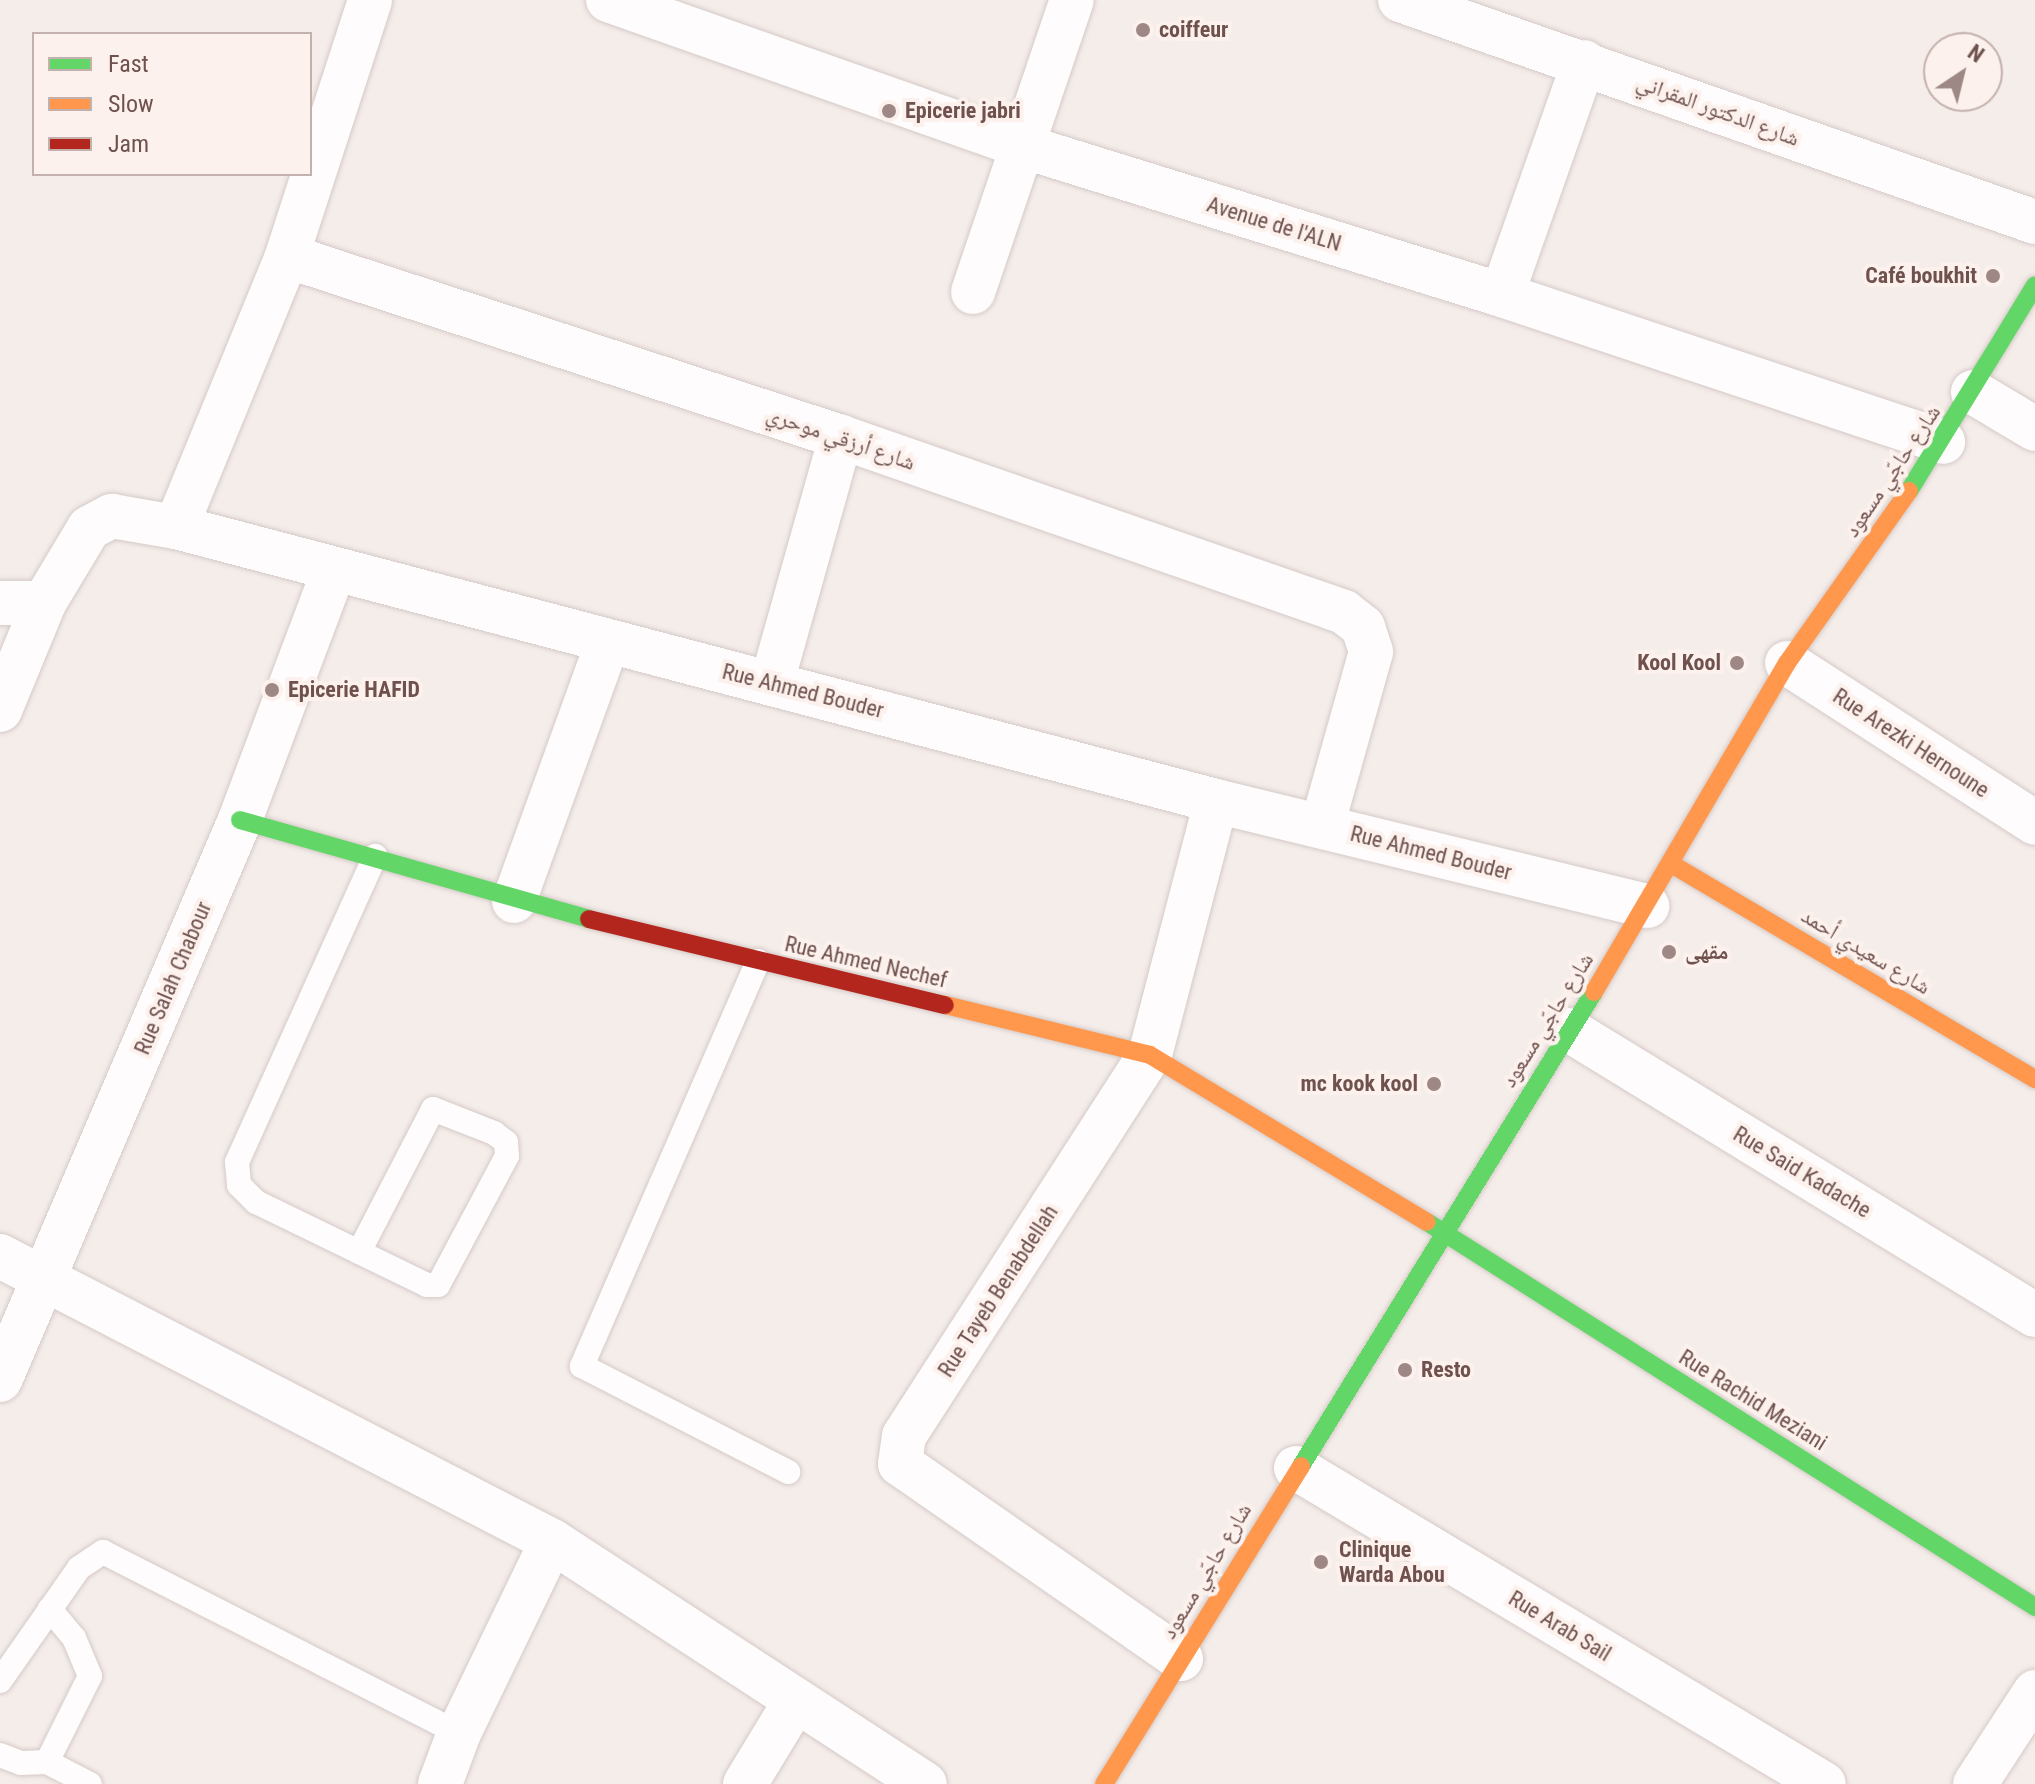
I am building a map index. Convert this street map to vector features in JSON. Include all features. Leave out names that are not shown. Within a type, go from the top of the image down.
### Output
[{"type":"street","points":[[176,527],[287,256],[370,0]]},
{"type":"street","name":"Avenue de l'ALN","points":[[608,0],[1022,146],[1502,295],[1943,442]]},
{"type":"street","points":[[973,292],[1072,0]]},
{"type":"street","name":"شارع الدكتور المقراني","points":[[1400,0],[2035,222]]},
{"type":"street","points":[[1502,295],[1584,62]]},
{"type":"street","name":"شارع أرزقي موحري","points":[[287,256],[841,437],[1344,612],[1363,627],[1371,652],[1322,826]]},
{"type":"street","name":"شارع حاجّي مسعود","points":[[1104,1784],[1296,1468],[1673,865],[1787,663],[1943,442],[2035,285]]},
{"type":"street","points":[[1973,392],[2035,429]]},
{"type":"street","points":[[772,682],[841,437]]},
{"type":"street","name":"Rue Ahmed Bouder","points":[[0,710],[44,603],[89,528],[112,516],[176,527],[607,644],[772,682],[1216,801],[1647,906]]},
{"type":"street","name":"Rue Salah Chabour","points":[[0,1380],[240,820],[334,570]]},
{"type":"street","points":[[0,603],[44,603]]},
{"type":"street","points":[[514,901],[607,644]]},
{"type":"street","name":"Rue Arezki Hernoune","points":[[1787,663],[2035,823]]},
{"type":"street","name":"Rue Tayeb Benabdellah","points":[[1181,1659],[900,1464],[904,1436],[1150,1055],[1216,801]]},
{"type":"street","name":"Rue Ahmed Nechef","points":[[240,820],[375,856],[514,901],[1150,1055],[1445,1233]]},
{"type":"street","name":"شارع سعيدي أحمد","points":[[1673,865],[2035,1079]]},
{"type":"street","name":"Rue Said Kadache","points":[[1569,1030],[2035,1315]]},
{"type":"street","name":"Rue Rachid Meziani","points":[[1445,1233],[2035,1607]]},
{"type":"street","points":[[0,1256],[46,1277],[552,1541],[925,1784]]},
{"type":"street","name":"Rue Arab Sail","points":[[1296,1468],[1824,1784]]},
{"type":"street","points":[[440,1784],[459,1733],[552,1541]]},
{"type":"street","points":[[1975,1784],[2035,1692]]},
{"type":"street","points":[[745,1784],[796,1700]]},
{"type":"lane","points":[[359,1252],[433,1109],[506,1142],[507,1156],[438,1285],[427,1285],[359,1252],[256,1202],[239,1185],[237,1162],[375,856]]},
{"type":"lane","points":[[758,961],[582,1366],[788,1472]]},
{"type":"lane","points":[[0,1681],[79,1568],[103,1552],[459,1733]]},
{"type":"lane","points":[[47,1762],[90,1676],[74,1638],[50,1609]]},
{"type":"lane","points":[[0,1755],[21,1763],[47,1762],[90,1784]]},
{"type":"traffic: fast","points":[[1909,491],[2035,285]]},
{"type":"traffic: fast","points":[[240,820],[589,919]]},
{"type":"traffic: fast","points":[[1301,1466],[1594,992]]},
{"type":"traffic: fast","points":[[1427,1222],[2035,1607]]},
{"type":"traffic: slow","points":[[1594,992],[1787,663],[1909,491]]},
{"type":"traffic: slow","points":[[1673,865],[2035,1079]]},
{"type":"traffic: slow","points":[[945,1005],[1150,1055],[1427,1222]]},
{"type":"traffic: slow","points":[[1104,1784],[1301,1466]]},
{"type":"traffic: jam","points":[[589,919],[945,1005]]},
{"type":"place","name":"coiffeur","points":[[1143,30]]},
{"type":"place","name":"Epicerie jabri","points":[[889,111]]},
{"type":"place","name":"Café boukhit","points":[[1993,276]]},
{"type":"place","name":"Kool Kool","points":[[1737,663]]},
{"type":"place","name":"Epicerie HAFID","points":[[272,690]]},
{"type":"place","name":"مقهى","points":[[1669,952]]},
{"type":"place","name":"mc kook kool","points":[[1434,1084]]},
{"type":"place","name":"Resto","points":[[1405,1370]]},
{"type":"place","name":"Clinique Warda Abou","points":[[1321,1562]]}]
